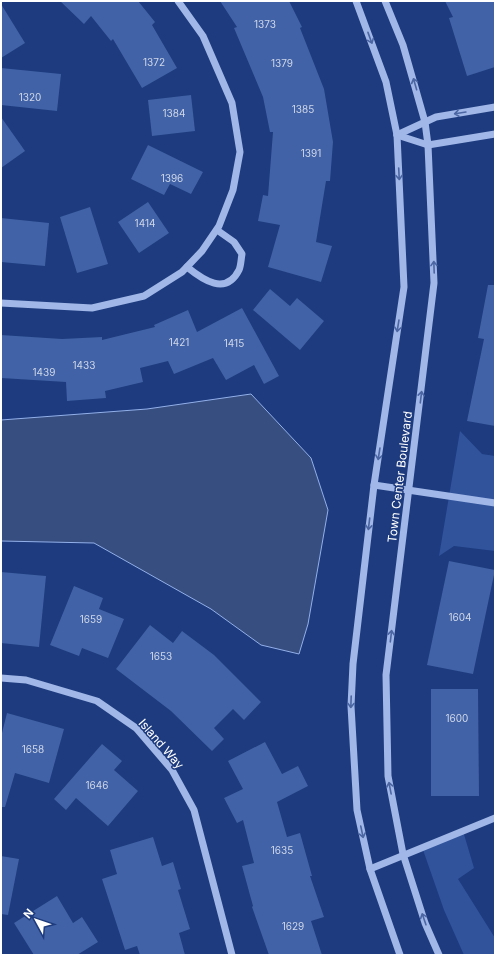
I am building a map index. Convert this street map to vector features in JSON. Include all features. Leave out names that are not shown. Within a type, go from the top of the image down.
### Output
[{"type":"street","points":[[1,303],[92,308],[144,296],[187,267],[202,251],[217,230],[233,190],[240,152],[232,103],[203,36],[178,1]]},
{"type":"street","name":"Town Center Boulevard","points":[[356,1],[386,82],[397,135],[404,287],[374,485],[353,664],[351,706],[357,810],[370,869],[400,955]]},
{"type":"street","name":"Town Center Boulevard","points":[[385,1],[403,45],[425,122],[428,145],[434,283],[410,491],[386,675],[388,776],[403,854],[425,924],[439,955]]},
{"type":"street","points":[[397,135],[436,117],[495,107]]},
{"type":"street","points":[[397,135],[428,145],[495,134]]},
{"type":"street","points":[[187,267],[206,281],[218,285],[229,282],[240,270],[242,254],[234,242],[217,230]]},
{"type":"street","points":[[374,485],[495,503]]},
{"type":"street","name":"Island Way","points":[[1,678],[26,680],[97,701],[136,728],[172,770],[194,810],[232,955]]},
{"type":"street","points":[[370,869],[403,854],[495,818]]},
{"type":"shaded area","points":[[251,394],[311,458],[328,510],[308,624],[299,654],[261,645],[211,609],[94,543],[1,541],[1,420],[147,409]]},
{"type":"shaded area","points":[[460,431],[482,454],[495,456],[495,551],[454,546],[439,556]]},
{"type":"shaded area","points":[[463,831],[474,868],[458,879],[495,938],[495,955],[464,955],[444,910],[422,847]]},
{"type":"building","points":[[60,1],[138,1],[155,22],[152,25],[177,68],[142,88],[113,39],[111,41],[91,16],[84,24]]},
{"type":"building","points":[[220,1],[289,1],[302,27],[300,28],[324,89],[333,142],[330,181],[326,181],[316,242],[332,246],[321,282],[268,267],[280,225],[258,221],[263,195],[268,196],[273,132],[270,132],[263,97],[234,28],[237,27]]},
{"type":"building","points":[[445,1],[495,1],[495,67],[467,76],[449,18],[453,17]]},
{"type":"building","points":[[1,4],[25,43],[1,58]]},
{"type":"building","points":[[1,68],[61,74],[57,111],[1,105]]},
{"type":"building","points":[[191,95],[195,131],[152,136],[148,100]]},
{"type":"building","points":[[1,117],[25,151],[1,168]]},
{"type":"building","points":[[148,145],[203,172],[191,194],[170,184],[164,195],[131,179]]},
{"type":"building","points":[[148,202],[169,233],[139,253],[118,222]]},
{"type":"building","points":[[90,207],[108,264],[77,273],[60,217]]},
{"type":"building","points":[[1,218],[49,223],[45,266],[1,262]]},
{"type":"building","points":[[488,285],[495,285],[495,426],[467,421],[484,339],[478,338]]},
{"type":"building","points":[[270,289],[290,306],[297,298],[324,321],[300,350],[253,310]]},
{"type":"building","points":[[242,308],[279,376],[264,384],[254,365],[226,380],[213,358],[174,374],[168,361],[140,368],[143,382],[105,391],[106,398],[67,401],[66,382],[1,378],[1,335],[62,339],[102,337],[102,340],[155,327],[154,325],[188,310],[197,332]]},
{"type":"building","points":[[449,561],[495,570],[473,674],[427,665]]},
{"type":"building","points":[[1,572],[46,576],[39,647],[1,643]]},
{"type":"building","points":[[74,586],[103,598],[99,609],[124,619],[108,658],[82,648],[79,656],[50,645]]},
{"type":"building","points":[[150,625],[173,643],[182,631],[214,655],[261,702],[244,720],[233,709],[214,728],[224,739],[212,751],[171,711],[116,669]]},
{"type":"building","points":[[431,689],[478,689],[479,796],[431,796]]},
{"type":"building","points":[[7,713],[64,729],[49,783],[15,773],[5,807],[1,807],[1,737]]},
{"type":"building","points":[[265,742],[282,774],[298,766],[308,786],[277,802],[287,837],[300,833],[312,876],[310,876],[324,917],[311,921],[322,955],[269,955],[252,907],[253,906],[242,866],[254,863],[243,820],[237,823],[224,798],[243,789],[228,761]]},
{"type":"building","points":[[102,744],[122,761],[114,770],[138,791],[108,826],[76,798],[66,810],[54,799]]},
{"type":"building","points":[[153,837],[162,866],[173,862],[181,889],[178,890],[190,929],[179,933],[185,955],[140,955],[137,946],[125,950],[102,879],[117,874],[110,850]]},
{"type":"building","points":[[1,856],[19,859],[8,915],[1,914]]},
{"type":"building","points":[[57,896],[73,923],[82,917],[98,942],[77,955],[34,955],[14,923]]}]
